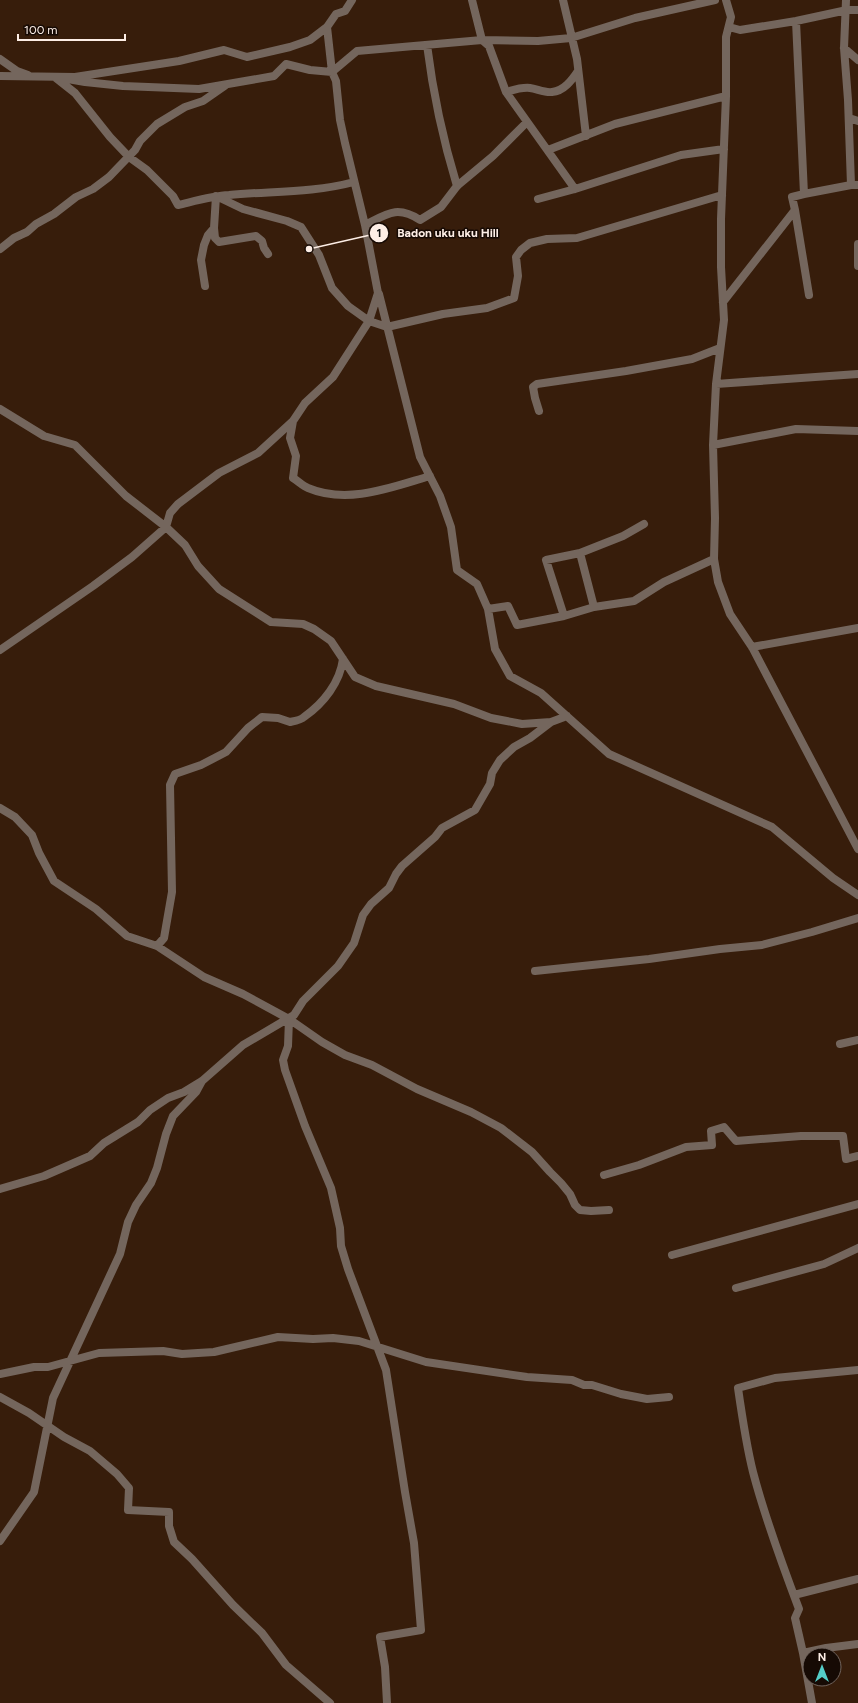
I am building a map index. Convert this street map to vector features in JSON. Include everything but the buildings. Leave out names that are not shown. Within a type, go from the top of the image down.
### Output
[{"type":"street","points":[[0,76],[59,78],[104,74],[157,65],[224,50],[247,57],[290,48],[310,40],[327,27],[336,14],[345,11],[352,0]]},
{"type":"street","points":[[472,0],[482,40],[489,46],[506,92],[575,189]]},
{"type":"street","points":[[563,0],[577,60],[586,136]]},
{"type":"street","points":[[59,78],[123,86],[199,89],[274,76],[286,64],[310,70],[332,72],[357,51],[482,40],[538,41],[571,38],[635,18],[715,0]]},
{"type":"street","points":[[726,0],[730,17],[726,37],[726,96],[722,196],[721,267],[724,320],[716,384],[713,445],[715,518],[714,558],[718,582],[730,614],[752,647],[858,849]]},
{"type":"street","points":[[809,295],[792,197],[855,185],[844,48],[847,10],[846,0]]},
{"type":"street","points":[[847,10],[858,3]]},
{"type":"street","points":[[729,27],[740,30],[796,21],[847,10],[858,10]]},
{"type":"street","points":[[796,21],[804,194]]},
{"type":"street","points":[[327,27],[332,72],[336,81],[340,120],[365,225],[378,293],[420,457],[440,496],[451,527],[457,570],[477,584],[488,609],[495,649],[510,676],[541,693],[609,754],[772,827],[833,878],[858,895]]},
{"type":"street","points":[[427,45],[433,88],[444,142],[457,186]]},
{"type":"street","points":[[844,48],[854,59],[858,60]]},
{"type":"street","points":[[0,59],[17,71],[34,78]]},
{"type":"street","points":[[506,92],[515,89],[529,88],[552,92],[571,82],[578,70]]},
{"type":"street","points":[[59,78],[75,93],[110,137],[129,156],[147,170],[173,196],[178,205],[216,196],[295,192],[334,188],[354,182]]},
{"type":"street","points":[[0,248],[14,238],[28,232],[36,224],[54,214],[76,198],[93,189],[109,177],[135,150],[140,140],[157,124],[185,107],[203,102],[229,84]]},
{"type":"street","points":[[548,150],[615,124],[726,96]]},
{"type":"street","points":[[849,118],[858,122]]},
{"type":"street","points":[[365,225],[392,212],[410,213],[420,220],[441,207],[457,186],[493,156],[527,122]]},
{"type":"street","points":[[538,199],[575,189],[681,154],[724,149]]},
{"type":"street","points":[[216,196],[214,228],[215,238],[219,242],[256,236],[262,241],[268,254]]},
{"type":"street","points":[[216,196],[243,209],[287,220],[300,227],[319,255],[332,288],[348,306],[369,321],[387,327],[443,314],[487,308],[514,298],[518,276],[516,257],[521,250],[530,243],[547,239],[577,238],[722,196]]},
{"type":"street","points":[[723,302],[795,210]]},
{"type":"street","points":[[205,286],[202,260],[204,245],[208,235],[214,228]]},
{"type":"street","points":[[858,244],[858,266]]},
{"type":"street","points":[[0,650],[93,586],[132,557],[166,527],[170,513],[178,504],[219,473],[258,453],[293,421],[305,403],[333,377],[369,321],[378,293]]},
{"type":"street","points":[[539,411],[533,387],[537,384],[626,372],[692,358],[720,348]]},
{"type":"street","points":[[716,384],[858,374]]},
{"type":"street","points":[[0,409],[44,436],[75,445],[126,496],[166,527],[185,545],[198,566],[219,589],[271,622],[303,624],[314,629],[331,641],[356,677],[376,686],[454,704],[492,718],[522,724],[550,722],[567,716]]},
{"type":"street","points":[[293,421],[290,438],[296,456],[293,478],[308,488],[335,495],[370,493],[430,476]]},
{"type":"street","points":[[713,445],[796,429],[858,432]]},
{"type":"street","points":[[564,616],[546,560],[580,553],[623,536],[644,524]]},
{"type":"street","points":[[580,553],[594,607]]},
{"type":"street","points":[[488,609],[508,606],[516,625],[564,616],[594,607],[634,601],[664,582],[714,558]]},
{"type":"street","points":[[752,647],[858,628]]},
{"type":"street","points":[[157,946],[164,938],[172,892],[170,785],[175,774],[201,765],[226,752],[248,728],[262,717],[278,718],[290,722],[304,717],[329,694],[341,673],[343,659]]},
{"type":"street","points":[[0,1189],[44,1176],[90,1156],[104,1143],[138,1122],[150,1110],[168,1098],[184,1092],[202,1081],[243,1045],[294,1015],[303,1001],[338,966],[354,943],[363,915],[371,904],[389,888],[402,866],[442,828],[475,810],[490,784],[492,773],[500,760],[514,747],[530,738],[550,722]]},
{"type":"street","points":[[0,808],[15,817],[32,835],[39,853],[54,881],[96,908],[127,936],[157,946],[204,977],[243,994],[289,1019],[322,1042],[345,1055],[372,1065],[417,1089],[471,1112],[501,1128],[532,1152],[561,1182],[570,1194],[575,1205],[580,1210],[609,1210]]},
{"type":"street","points":[[535,971],[762,945],[858,918]]},
{"type":"street","points":[[289,1019],[288,1046],[283,1060],[285,1070],[305,1126],[331,1188],[348,1269],[359,1296],[364,1315],[374,1335],[376,1346],[386,1370],[414,1540],[421,1630],[380,1637],[385,1666],[387,1703]]},
{"type":"street","points":[[840,1044],[858,1040]]},
{"type":"street","points":[[0,1541],[34,1492],[53,1398],[120,1254],[131,1216],[157,1168],[164,1140],[173,1116],[196,1092],[202,1081]]},
{"type":"street","points":[[604,1175],[639,1165],[686,1147],[712,1145],[711,1131],[724,1127],[736,1141],[801,1136],[843,1136],[846,1159],[858,1156]]},
{"type":"street","points":[[672,1255],[858,1204]]},
{"type":"street","points":[[736,1288],[824,1264],[858,1248]]},
{"type":"street","points":[[0,1374],[34,1367],[48,1367],[99,1353],[163,1351],[182,1354],[214,1352],[278,1337],[333,1338],[359,1341],[426,1362],[526,1377],[572,1380],[584,1385],[592,1385],[621,1394],[647,1399],[669,1397]]},
{"type":"street","points":[[802,1649],[795,1618],[798,1609],[753,1473],[742,1422],[738,1388],[775,1378],[858,1370]]},
{"type":"street","points":[[0,1397],[64,1437],[90,1450],[117,1474],[129,1488],[128,1510],[170,1512],[169,1526],[174,1542],[192,1559],[233,1605],[262,1633],[286,1665],[330,1703]]},
{"type":"street","points":[[794,1595],[858,1579]]},
{"type":"street","points":[[834,1647],[858,1644]]},
{"type":"street","points":[[809,1687],[812,1703]]},
{"type":"place","name":"Badon uku uku Hill","points":[[309,249]]}]
